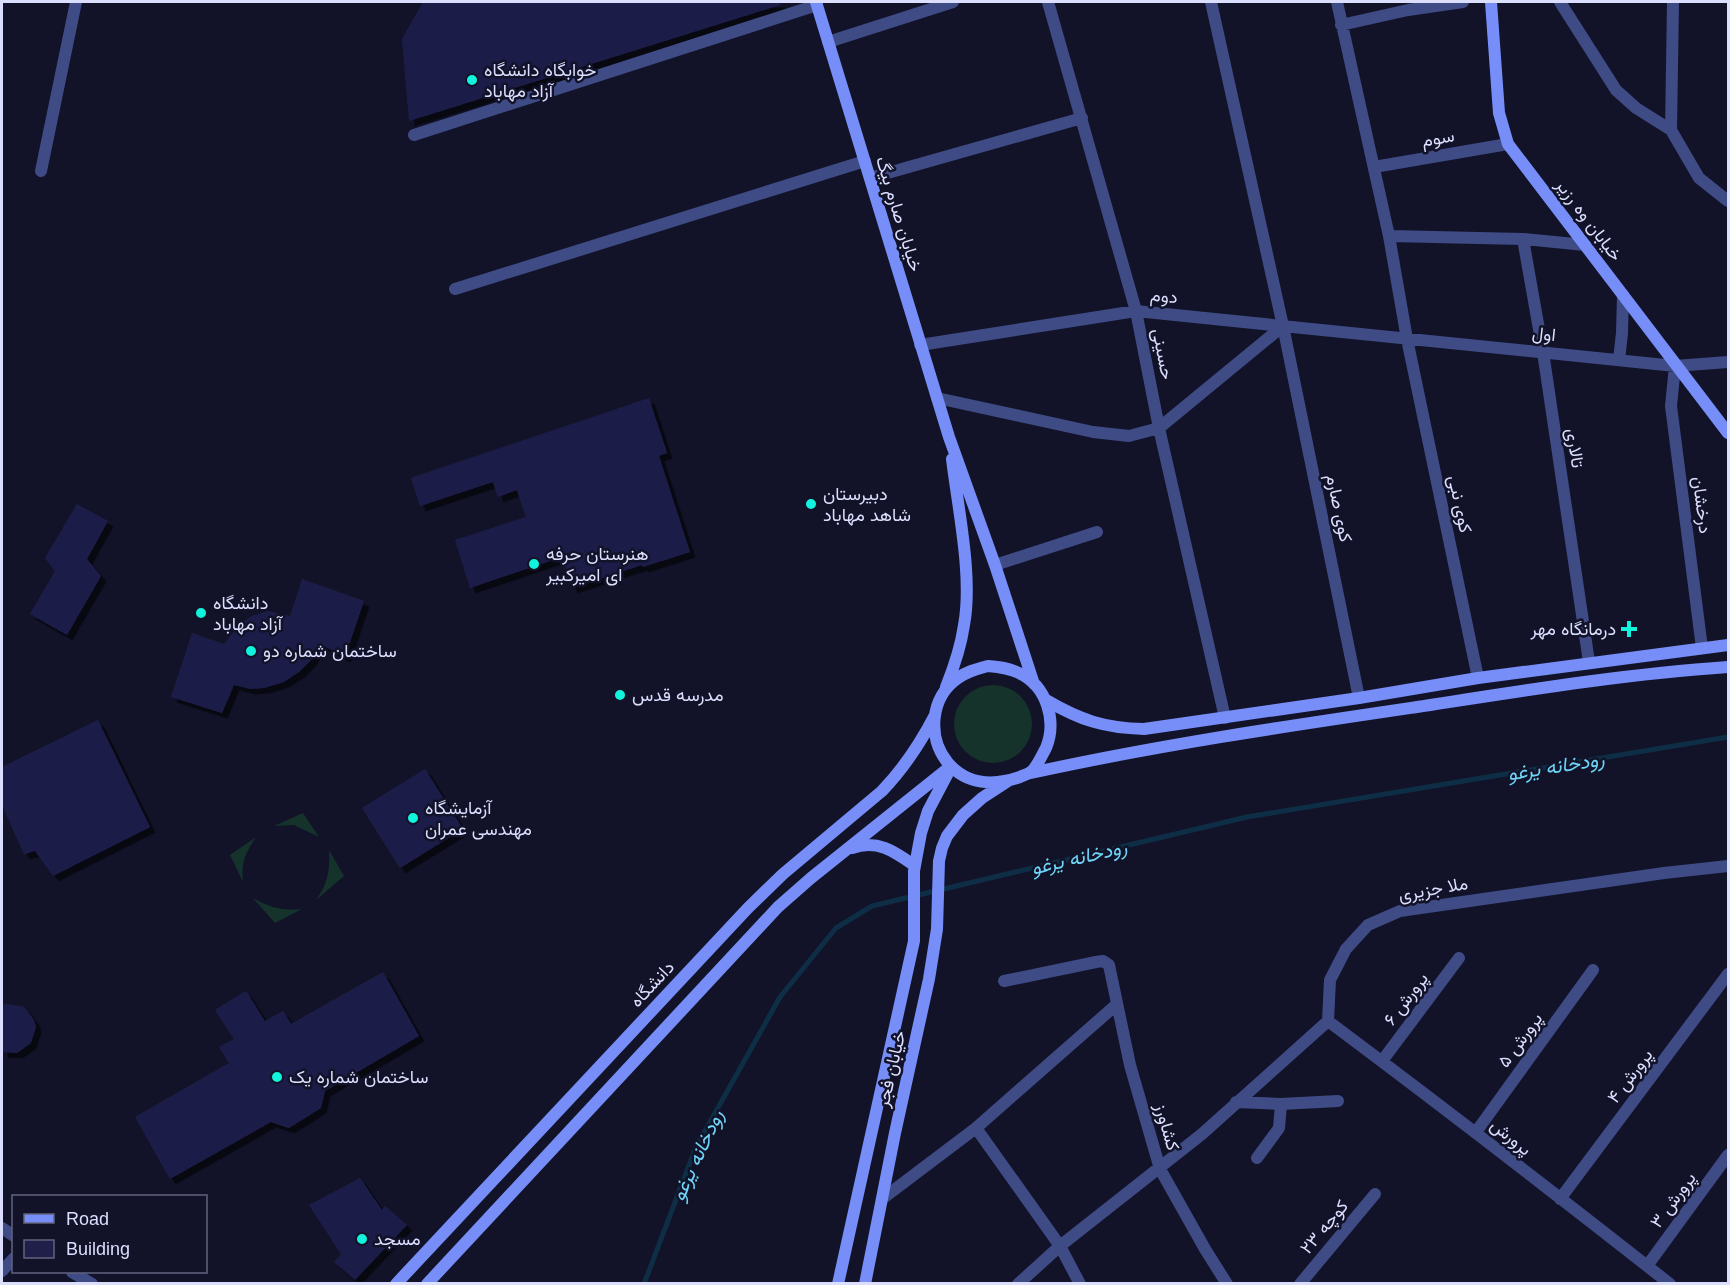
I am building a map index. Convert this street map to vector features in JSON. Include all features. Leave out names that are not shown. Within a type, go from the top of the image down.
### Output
[{"type":"main road","name":"خیابان وه رزیر","points":[[1491,2],[1499,113],[1508,144],[1728,433]]},
{"type":"main road","name":"خیابان صارم بیگ","points":[[817,3],[949,437],[995,565],[1034,684]]},
{"type":"main road","name":"خیابان صارم بیگ","points":[[945,691],[957,659],[965,623],[967,584],[949,437]]},
{"type":"main road","points":[[1046,700],[1071,715],[1098,724],[1144,729],[1359,698],[1478,678],[1728,645]]},
{"type":"main road","points":[[1031,773],[1042,757],[1049,739],[1051,719],[1046,700],[1034,684],[1021,674],[1005,668],[988,666],[972,670],[957,678],[945,691],[935,715],[935,734],[940,752],[963,776],[978,782],[993,783],[1094,759],[1321,721],[1628,675],[1728,667]]},
{"type":"main road","name":"دانشگاه","points":[[396,1284],[748,908],[783,874],[897,776],[916,750],[935,715]]},
{"type":"main road","points":[[428,1284],[778,908],[811,878],[951,766]]},
{"type":"main road","name":"خیابان فجر","points":[[838,1284],[914,941],[915,869],[924,820],[951,766]]},
{"type":"main road","name":"خیابان فجر","points":[[868,1281],[882,1199],[924,1002],[937,929],[939,861],[947,836],[963,815],[982,798],[1008,781]]},
{"type":"main road","points":[[848,849],[874,844],[886,848],[915,869]]},
{"type":"street","points":[[40,171],[76,2]]},
{"type":"street","points":[[828,42],[953,2]]},
{"type":"street","name":"حسینی","points":[[1048,2],[1136,311],[1159,428],[1225,718]]},
{"type":"street","name":"کوی صارم","points":[[1211,2],[1283,326],[1359,698]]},
{"type":"street","name":"کوی نبی","points":[[1337,2],[1389,236],[1407,339],[1478,678]]},
{"type":"street","points":[[1341,25],[1407,6],[1463,2]]},
{"type":"street","points":[[1560,2],[1616,90],[1636,108],[1671,130],[1699,178],[1728,201]]},
{"type":"street","points":[[1671,130],[1673,2]]},
{"type":"street","points":[[414,135],[817,3]]},
{"type":"street","points":[[870,178],[1082,118]]},
{"type":"street","name":"سوم","points":[[1374,167],[1508,144]]},
{"type":"street","points":[[455,289],[865,161]]},
{"type":"street","points":[[1389,236],[1523,239],[1585,245]]},
{"type":"street","name":"تالاری","points":[[1523,239],[1543,352],[1589,663]]},
{"type":"street","points":[[1618,360],[1622,333],[1623,295]]},
{"type":"street","name":"دوم","points":[[920,345],[1136,311],[1407,339]]},
{"type":"street","points":[[937,398],[1093,432],[1129,436],[1159,428],[1283,326]]},
{"type":"street","name":"اول","points":[[1407,339],[1676,366],[1728,362]]},
{"type":"street","name":"درخشان","points":[[1676,366],[1671,406],[1702,648]]},
{"type":"street","points":[[995,565],[1097,532]]},
{"type":"street","name":"ملا جزیری","points":[[1328,1021],[1330,980],[1346,949],[1368,925],[1400,911],[1652,874],[1728,866]]},
{"type":"street","name":"پرورش ۶","points":[[1382,1061],[1459,958]]},
{"type":"street","name":"کشاورز","points":[[1004,981],[1103,961],[1109,965],[1130,1065],[1160,1169],[1227,1284]]},
{"type":"street","name":"پرورش ۵","points":[[1476,1131],[1593,970]]},
{"type":"street","name":"پرورش ۴","points":[[1560,1200],[1728,974]]},
{"type":"street","points":[[882,1199],[976,1128],[1116,1005]]},
{"type":"street","points":[[1018,1284],[1060,1246],[1160,1169],[1328,1021]]},
{"type":"street","name":"پرورش","points":[[1328,1021],[1476,1131],[1560,1200],[1670,1284]]},
{"type":"street","points":[[1236,1102],[1281,1104],[1338,1101]]},
{"type":"street","points":[[1257,1158],[1279,1128],[1281,1104]]},
{"type":"street","points":[[976,1128],[1060,1246],[1080,1284]]},
{"type":"street","name":"پرورش ۳","points":[[1647,1266],[1728,1155]]},
{"type":"street","name":"کوچه ۲۳","points":[[1300,1284],[1376,1194]]},
{"type":"street","points":[[74,1273],[92,1284]]},
{"type":"green space","points":[[985,685],[1001,685],[1015,691],[1026,702],[1032,716],[1032,732],[1026,746],[1015,757],[1001,763],[985,763],[971,757],[960,746],[954,732],[954,716],[960,702],[971,691]]},
{"type":"green space","points":[[303,813],[319,837],[294,825],[274,826]]},
{"type":"green space","points":[[256,837],[245,858],[243,882],[230,855]]},
{"type":"green space","points":[[329,850],[344,876],[316,900],[327,876]]},
{"type":"green space","points":[[253,898],[277,908],[302,909],[275,923]]},
{"type":"building","name":"خوابگاه دانشگاه آزاد مهاباد","points":[[423,2],[780,2],[780,5],[409,121],[402,39]]},
{"type":"building","points":[[649,398],[667,453],[659,456],[690,552],[572,588],[562,557],[470,588],[455,540],[526,517],[517,490],[498,497],[493,482],[420,506],[411,478]]},
{"type":"building","points":[[77,504],[108,521],[87,559],[101,576],[67,635],[30,614],[55,571],[45,558]]},
{"type":"building","name":"ساختمان شماره دو","points":[[302,579],[364,601],[345,657],[320,644],[311,660],[284,682],[264,688],[250,689],[234,685],[222,713],[171,697],[192,633],[224,644],[239,625],[252,616],[268,611],[290,616]]},
{"type":"building","points":[[98,720],[150,827],[53,876],[35,851],[24,854],[2,805],[2,767]]},
{"type":"building","name":"آزمایشگاه مهندسی عمران","points":[[425,769],[463,829],[400,868],[362,808]]},
{"type":"building","name":"ساختمان شماره یک","points":[[383,972],[419,1036],[325,1091],[321,1108],[289,1128],[271,1122],[170,1179],[135,1117],[229,1063],[219,1047],[234,1039],[215,1010],[246,991],[265,1021],[283,1011],[291,1024]]},
{"type":"building","points":[[2,1005],[24,1007],[34,1020],[36,1027],[31,1043],[17,1053],[2,1052]]},
{"type":"building","name":"مسجد","points":[[360,1178],[382,1210],[385,1206],[407,1225],[355,1280],[334,1262],[341,1254],[309,1205]]},
{"type":"waterway","name":"رودخانه یرغو","points":[[644,1284],[696,1147],[780,997],[836,928],[872,906],[1247,817],[1728,737]]},
{"type":"place","name":"خوابگاه دانشگاه آزاد مهاباد","points":[[472,80]]},
{"type":"place","name":"دبیرستان شاهد مهاباد","points":[[811,504]]},
{"type":"place","name":"هنرستان حرفه ای امیرکبیر","points":[[534,564]]},
{"type":"place","name":"دانشگاه آزاد مهاباد","points":[[201,613]]},
{"type":"place","name":"درمانگاه مهر","points":[[1629,629]]},
{"type":"place","name":"ساختمان شماره دو","points":[[251,651]]},
{"type":"place","name":"مدرسه قدس","points":[[620,695]]},
{"type":"place","name":"آزمایشگاه مهندسی عمران","points":[[413,818]]},
{"type":"place","name":"ساختمان شماره یک","points":[[277,1077]]},
{"type":"place","name":"مسجد","points":[[362,1239]]}]
